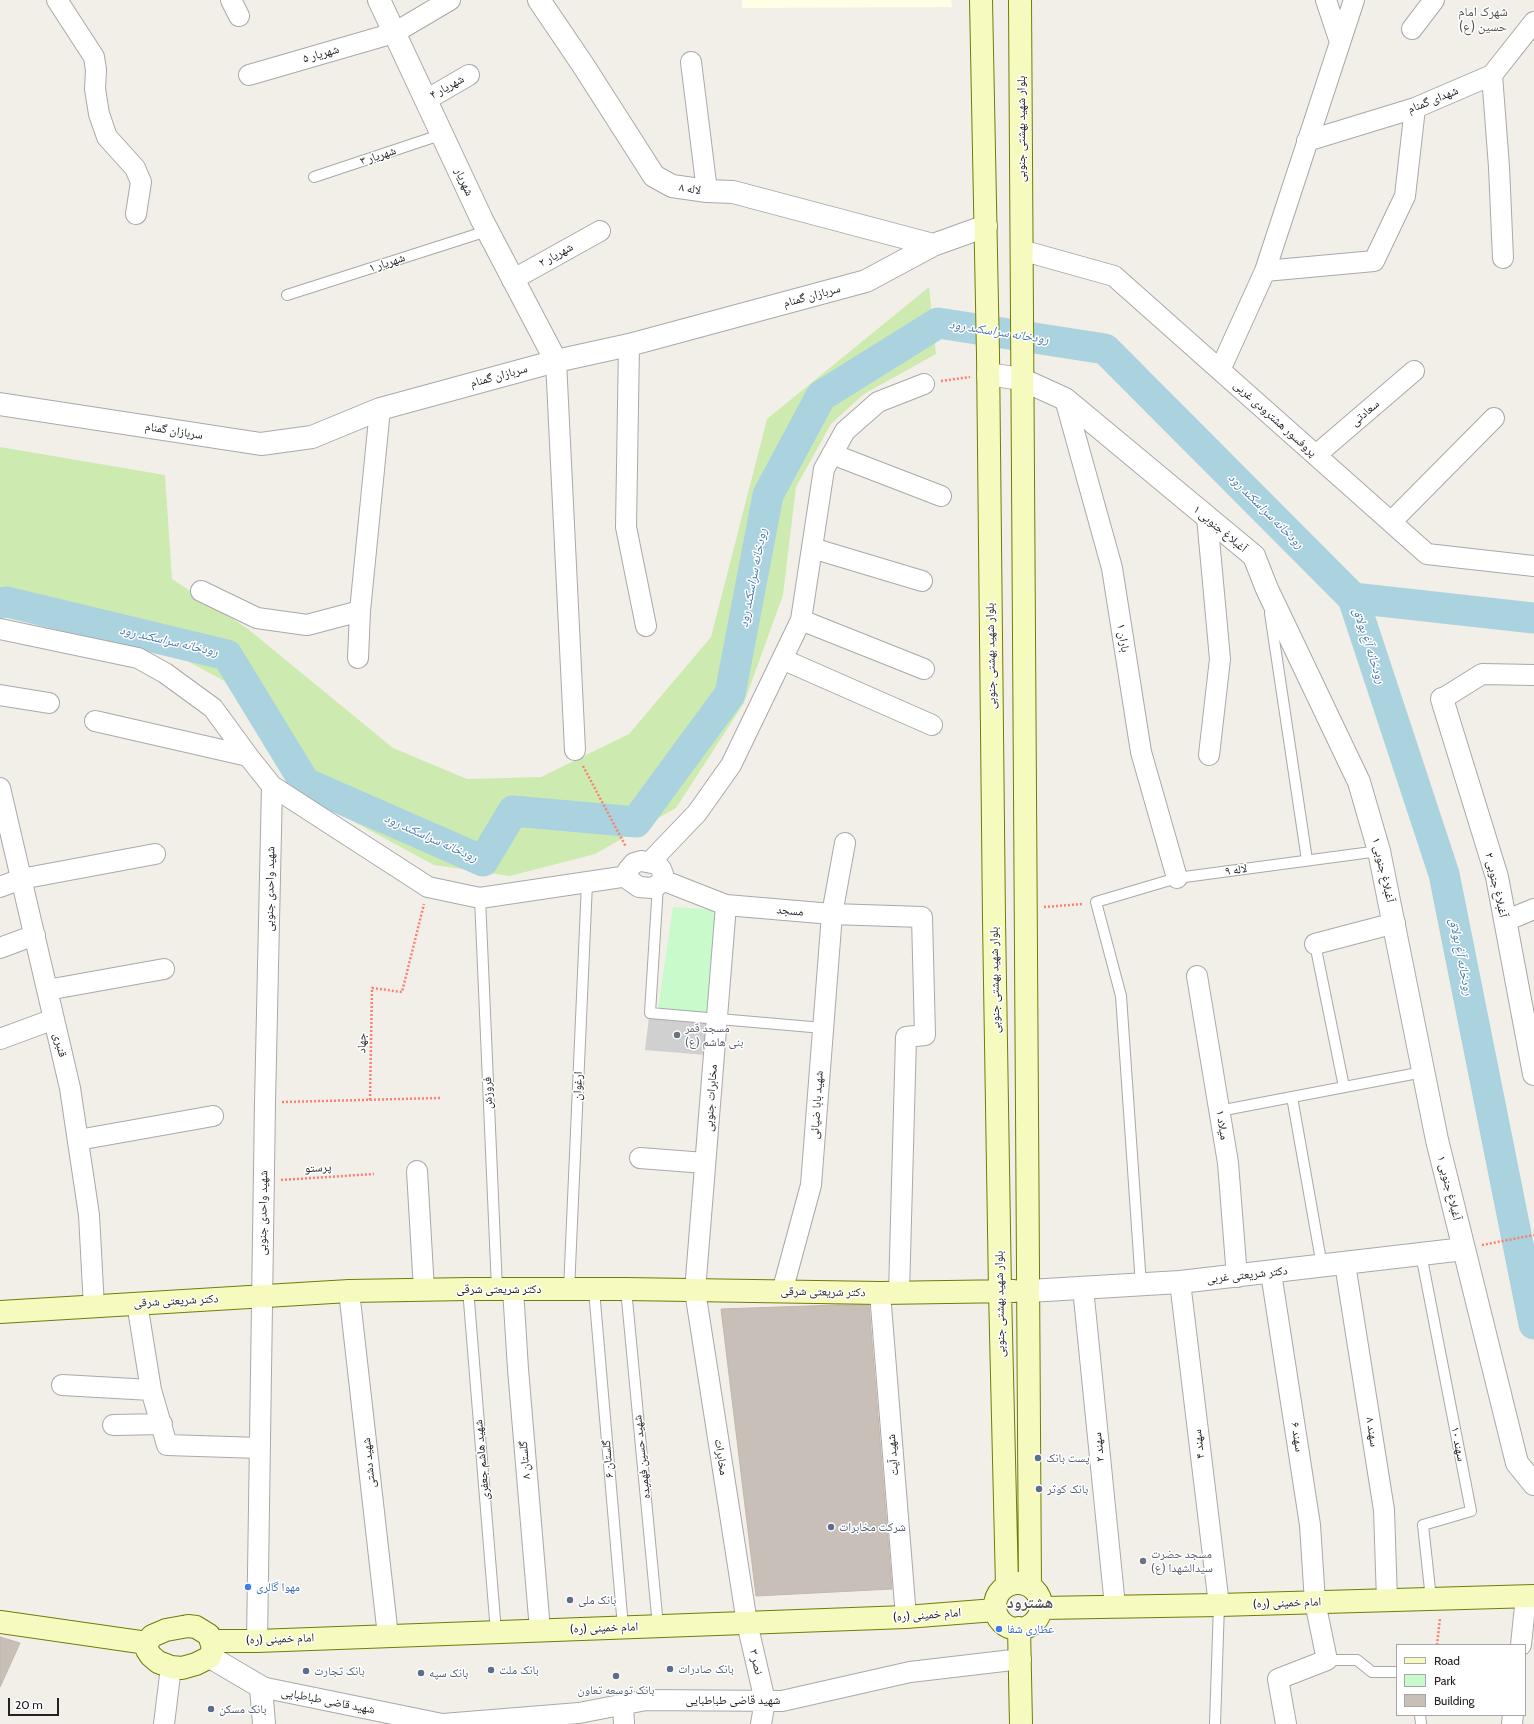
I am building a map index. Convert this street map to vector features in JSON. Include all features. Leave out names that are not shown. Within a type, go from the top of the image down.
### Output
[{"type":"main road","points":[[981,0],[986,226]]},
{"type":"main road","name":"بلوار شهید بهشتی جنوبی","points":[[1020,0],[1021,379]]},
{"type":"main road","name":"بلوار شهید بهشتی جنوبی","points":[[986,226],[994,904],[1000,1291],[1007,1586]]},
{"type":"main road","points":[[1021,379],[1030,1586]]},
{"type":"main road","name":"دکتر شریعتی شرقی","points":[[0,1312],[262,1297],[290,1293],[349,1291],[626,1289],[889,1293],[1029,1291]]},
{"type":"main road","points":[[1018,1583],[1030,1586],[1038,1595],[1041,1608],[1036,1620],[1031,1624],[1019,1628],[1006,1626],[997,1616],[995,1610],[997,1596],[1007,1586],[1018,1583]]},
{"type":"main road","name":"امام خمینی (ره)","points":[[1041,1608],[1219,1605],[1530,1596]]},
{"type":"main road","name":"امام خمینی (ره)","points":[[211,1649],[257,1640],[906,1617],[995,1610]]},
{"type":"main road","points":[[0,1622],[147,1643]]},
{"type":"main road","points":[[188,1626],[196,1627],[206,1632],[211,1649],[189,1666],[182,1668],[171,1667],[158,1662],[151,1656],[147,1650],[147,1643],[152,1636],[158,1632],[188,1626]]},
{"type":"main road","points":[[1019,1628],[1021,1659],[1021,1724]]},
{"type":"street","points":[[57,0],[94,58],[96,70],[95,89],[98,107],[107,137],[135,168],[141,182],[136,214]]},
{"type":"street","name":"شهریار","points":[[379,0],[487,231],[556,361]]},
{"type":"street","name":"شهریار ۵","points":[[249,75],[394,33],[450,0]]},
{"type":"street","name":"لاله ۸","points":[[539,0],[583,65],[654,176],[672,186],[707,191],[733,192],[932,246]]},
{"type":"street","points":[[1326,0],[1340,42]]},
{"type":"street","points":[[1220,370],[1265,271],[1354,0]]},
{"type":"street","points":[[1412,29],[1434,0]]},
{"type":"street","name":"شهدای گمنام","points":[[1308,142],[1415,108],[1492,75],[1534,22]]},
{"type":"street","points":[[692,62],[707,191]]},
{"type":"street","name":"شهریار ۴","points":[[426,100],[469,75]]},
{"type":"street","points":[[1492,75],[1499,167],[1503,258]]},
{"type":"street","points":[[1265,271],[1374,261],[1405,196],[1415,108]]},
{"type":"street","name":"سربازان گمنام","points":[[0,404],[261,444],[312,437],[380,409],[556,361],[629,345],[866,281],[932,246],[986,226]]},
{"type":"street","name":"شهریار ۲","points":[[512,280],[600,231]]},
{"type":"street","name":"پروفسور هشترودی غربی","points":[[1021,254],[1114,276],[1427,554],[1534,566]]},
{"type":"street","points":[[629,345],[626,527],[646,626]]},
{"type":"street","points":[[556,361],[575,750]]},
{"type":"street","name":"آغبلاغ جنوبی ۱","points":[[988,364],[1065,399],[1254,556],[1267,589],[1359,782],[1379,851],[1437,1140],[1517,1463],[1534,1484]]},
{"type":"street","name":"سعادتی","points":[[1316,455],[1414,371]]},
{"type":"street","points":[[0,629],[138,658],[165,672],[213,708],[272,786],[428,887],[480,898],[587,883],[637,867],[657,864],[663,874],[660,882],[652,888],[633,885],[637,867],[697,813],[731,764],[801,620],[824,469],[832,454],[845,431],[878,402],[924,384]]},
{"type":"street","name":"باران ۱","points":[[1065,399],[1112,568],[1141,752],[1177,878]]},
{"type":"street","points":[[358,658],[360,611],[380,409]]},
{"type":"street","points":[[1391,522],[1494,418]]},
{"type":"street","points":[[832,454],[941,496]]},
{"type":"street","points":[[1207,518],[1220,659],[1209,755]]},
{"type":"street","points":[[812,548],[922,581]]},
{"type":"street","points":[[201,591],[257,618],[307,625],[360,611]]},
{"type":"street","points":[[801,620],[924,669]]},
{"type":"street","points":[[782,659],[932,725]]},
{"type":"street","points":[[1442,699],[1482,674],[1534,675]]},
{"type":"street","points":[[0,695],[49,703]]},
{"type":"street","name":"آغبلاغ جنوبی ۲","points":[[1442,699],[1497,877],[1534,1074]]},
{"type":"street","points":[[95,722],[248,756]]},
{"type":"street","name":"شهید واحدی جنوبی","points":[[257,1640],[265,1103],[272,786]]},
{"type":"street","name":"قنبری","points":[[0,788],[70,1088],[89,1215],[94,1307]]},
{"type":"street","name":"شهيد بابا ضيائی","points":[[782,1292],[811,1185],[832,914],[845,843]]},
{"type":"street","points":[[0,887],[21,879],[155,854]]},
{"type":"street","name":"مسجد","points":[[660,882],[726,905],[832,914],[922,917]]},
{"type":"street","name":"مخابرات جنوبی","points":[[695,1291],[726,905]]},
{"type":"street","points":[[1505,921],[1534,909]]},
{"type":"street","name":"شهید آیت","points":[[906,1617],[889,1293],[906,1037],[926,1035],[922,917]]},
{"type":"street","points":[[1315,944],[1394,923]]},
{"type":"street","points":[[0,948],[35,935]]},
{"type":"street","points":[[47,990],[164,969]]},
{"type":"street","name":"میلاد ۱","points":[[1196,976],[1228,1163],[1237,1276]]},
{"type":"street","points":[[0,1039],[54,1019]]},
{"type":"street","points":[[78,1140],[213,1116]]},
{"type":"street","points":[[640,1158],[706,1164]]},
{"type":"street","points":[[417,1171],[424,1290]]},
{"type":"street","name":"دکتر شریعتی غربی","points":[[1029,1291],[1180,1282],[1271,1273],[1464,1249]]},
{"type":"street","name":"سهند ۸","points":[[1345,1264],[1384,1510],[1387,1600]]},
{"type":"street","name":"سهند ۶","points":[[1271,1273],[1310,1525],[1315,1602],[1327,1660]]},
{"type":"street","name":"سهند ۴","points":[[1180,1282],[1219,1605]]},
{"type":"street","name":"سهند ۲","points":[[1083,1288],[1115,1606]]},
{"type":"street","name":"گلستان ۸","points":[[505,1289],[518,1369],[540,1630]]},
{"type":"street","name":"شهید دشتی","points":[[349,1291],[388,1636]]},
{"type":"street","name":"مخابرات","points":[[695,1291],[747,1623]]},
{"type":"street","points":[[137,1303],[151,1390],[167,1445],[260,1448]]},
{"type":"street","points":[[62,1385],[151,1390]]},
{"type":"street","points":[[113,1425],[162,1424]]},
{"type":"street","points":[[1521,1644],[1530,1596]]},
{"type":"street","name":"نصر ۳","points":[[747,1623],[765,1701],[761,1724]]},
{"type":"street","points":[[211,1649],[261,1687],[264,1724]]},
{"type":"street","name":"شهید قاضی طباطبایی","points":[[261,1687],[442,1724],[579,1713],[646,1700],[782,1701],[910,1672],[1021,1659]]},
{"type":"street","points":[[1286,1724],[1278,1679],[1327,1660]]},
{"type":"street","points":[[164,1724],[171,1667]]},
{"type":"street","points":[[623,1704],[624,1724]]},
{"type":"lane","name":"شهریار ۳","points":[[314,177],[442,134]]},
{"type":"lane","name":"شهریار ۱","points":[[287,295],[487,231]]},
{"type":"lane","points":[[1267,589],[1307,860]]},
{"type":"lane","name":"لاله ۹","points":[[1096,902],[1177,878],[1379,851]]},
{"type":"lane","points":[[660,882],[650,1013],[823,1028]]},
{"type":"lane","name":"ارغوان","points":[[569,1290],[587,883]]},
{"type":"lane","name":"فروزش","points":[[480,898],[505,1289]]},
{"type":"lane","points":[[1096,902],[1121,996],[1141,1285]]},
{"type":"lane","points":[[1315,944],[1344,1087]]},
{"type":"lane","points":[[1219,1111],[1423,1072]]},
{"type":"lane","points":[[1292,1097],[1322,1266]]},
{"type":"lane","name":"سهند ۱۰","points":[[1421,1254],[1471,1511],[1423,1525],[1436,1599]]},
{"type":"lane","name":"شهيد هاشم جعفری","points":[[468,1289],[496,1632]]},
{"type":"lane","name":"شهيد حسین فهمیده","points":[[626,1289],[658,1626]]},
{"type":"lane","name":"گلستان ۶","points":[[594,1290],[623,1627]]},
{"type":"lane","points":[[1215,1724],[1219,1605]]},
{"type":"lane","points":[[1327,1660],[1357,1660],[1372,1672],[1396,1672]]},
{"type":"path","points":[[924,384],[988,364]]},
{"type":"path","points":[[575,750],[637,867]]},
{"type":"path","name":"جهاد","points":[[370,1100],[372,988],[402,992],[428,887]]},
{"type":"path","points":[[1026,909],[1096,902]]},
{"type":"path","points":[[265,1103],[440,1098]]},
{"type":"path","name":"پرستو","points":[[264,1180],[374,1174]]},
{"type":"path","points":[[1464,1249],[1534,1235]]},
{"type":"path","points":[[1436,1599],[1437,1644]]},
{"type":"shaded area","points":[[742,0],[951,0],[952,7],[742,8]]},
{"type":"shaded area","name":"مسجد قمر بنی هاشم (ع)","points":[[649,1017],[708,1021],[706,1055],[645,1050]]},
{"type":"green space","points":[[929,287],[936,354],[864,394],[831,424],[796,487],[783,595],[744,703],[676,808],[595,854],[510,876],[434,865],[304,795],[226,682],[167,650],[3,609],[0,610],[0,447],[165,475],[172,579],[248,629],[393,748],[467,779],[541,777],[629,734],[711,637],[767,419]]},
{"type":"green space","points":[[673,907],[720,910],[710,1015],[658,1009]]},
{"type":"building","points":[[869,1305],[892,1589],[756,1596],[721,1309]]},
{"type":"building","points":[[0,1637],[20,1643],[0,1687]]},
{"type":"waterway","name":"رودخانه سراسکند رود","points":[[0,603],[7,602],[227,655],[305,783],[483,861],[513,811],[636,822],[730,694],[768,495],[821,396],[938,323],[1105,349],[1353,598],[1534,618]]},
{"type":"waterway","name":"رودخانه آغ بولاق","points":[[1353,598],[1444,874],[1534,1324]]},
{"type":"place","name":"مسجد قمر بنی هاشم (ع)","points":[[677,1035]]},
{"type":"place","name":"پست بانک","points":[[1038,1458]]},
{"type":"place","name":"بانک کوثر","points":[[1039,1489]]},
{"type":"place","name":"شرکت مخابرات","points":[[831,1527]]},
{"type":"place","name":"مسجد حضرت سیدالشهدا (ع)","points":[[1143,1561]]},
{"type":"place","name":"مهوا گالری","points":[[248,1587]]},
{"type":"place","name":"بانک ملی","points":[[570,1600]]},
{"type":"place","name":"عطاری شفا","points":[[999,1629]]},
{"type":"place","name":"بانک صادرات","points":[[670,1669]]},
{"type":"place","name":"بانک ملت","points":[[491,1670]]},
{"type":"place","name":"بانک تجارت","points":[[306,1671]]},
{"type":"place","name":"بانک سپه","points":[[421,1673]]},
{"type":"place","name":"بانک توسعه تعاون","points":[[616,1676]]},
{"type":"place","name":"بانک مسکن","points":[[211,1709]]},
{"type":"district","name":"شهرک امام حسین (ع)","points":[[1483,20]]},
{"type":"district","name":"هشترود","points":[[1030,1603]]}]
